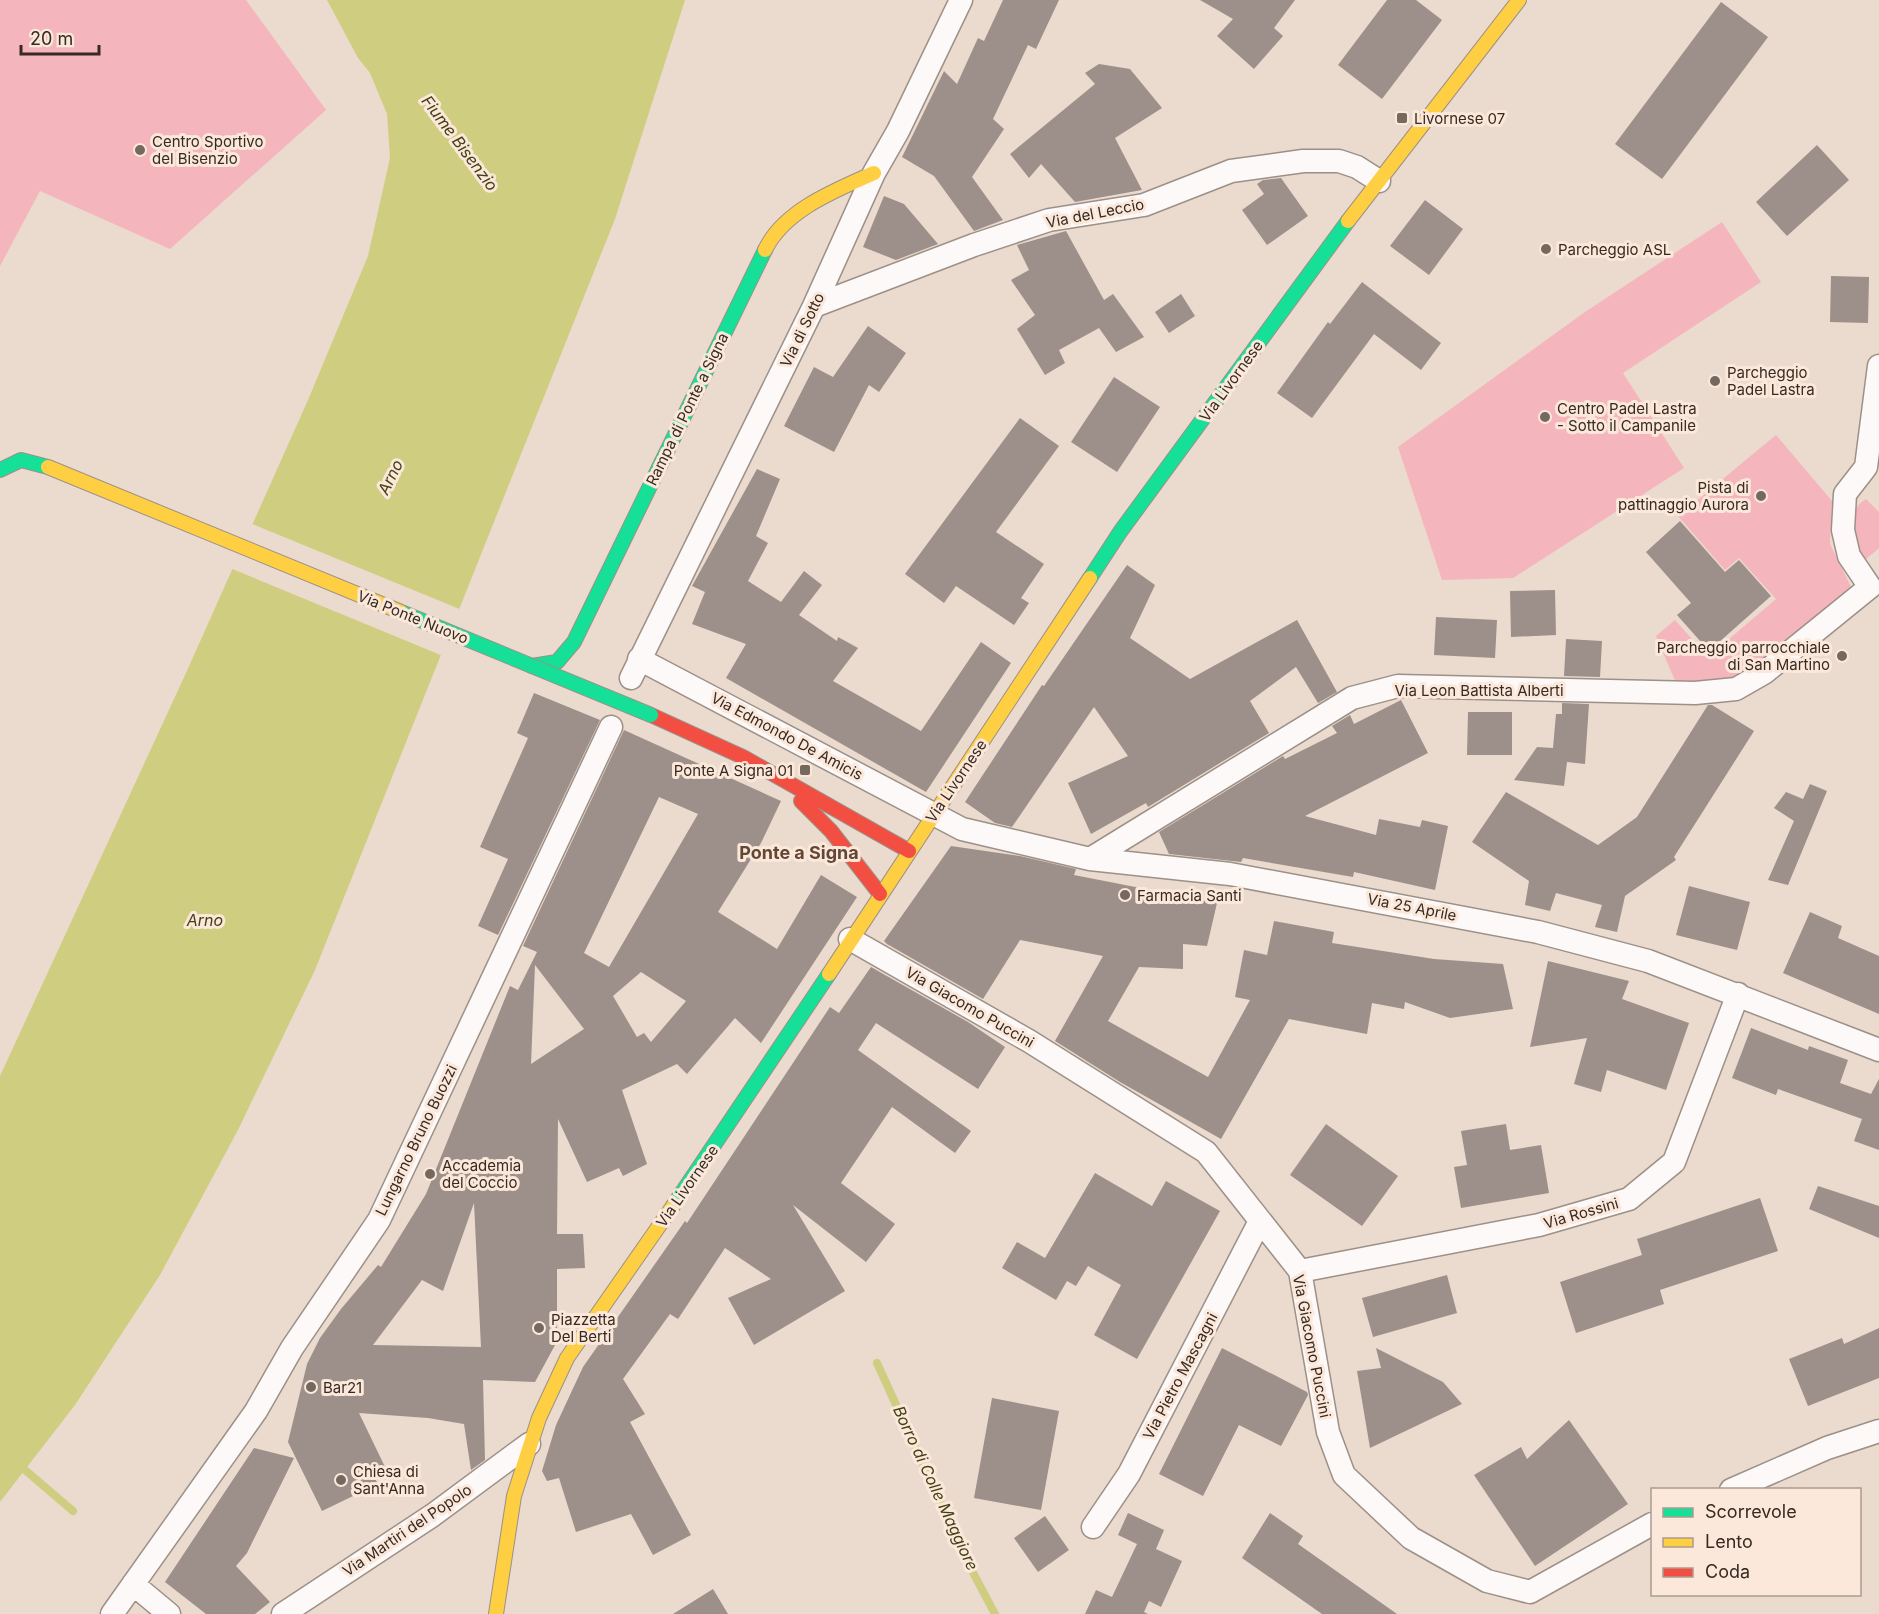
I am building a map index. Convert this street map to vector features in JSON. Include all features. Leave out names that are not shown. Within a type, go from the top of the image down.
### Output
[{"type":"main road","name":"Via Livornese","points":[[496,1614],[514,1496],[529,1444],[567,1358],[718,1142],[1120,532],[1379,181],[1519,0]]},
{"type":"main road","name":"Rampa di Ponte a Signa","points":[[532,666],[549,666],[558,663],[570,649],[771,237],[804,208],[874,173]]},
{"type":"main road","name":"Via Ponte Nuovo","points":[[0,470],[21,460],[48,467],[686,729],[774,774],[909,851]]},
{"type":"main road","name":"Via Ponte Nuovo","points":[[774,774],[831,831],[880,894]]},
{"type":"street","name":"Via di Sotto","points":[[635,669],[814,306],[874,173],[898,131],[961,0]]},
{"type":"street","name":"Via del Leccio","points":[[814,306],[974,245],[1049,220],[1144,205],[1231,171],[1303,161],[1339,161],[1357,167],[1379,181]]},
{"type":"street","points":[[1874,589],[1849,556],[1843,530],[1845,494],[1866,466],[1879,366]]},
{"type":"street","name":"Via Leon Battista Alberti","points":[[1090,859],[1352,698],[1398,686],[1695,693],[1736,688],[1764,673],[1874,589]]},
{"type":"street","name":"Via Edmondo De Amicis","points":[[635,669],[934,814]]},
{"type":"street","name":"Lungarno Bruno Buozzi","points":[[112,1614],[256,1411],[292,1348],[379,1220],[610,727]]},
{"type":"street","name":"Via 25 Aprile","points":[[934,814],[962,829],[1090,859],[1230,874],[1538,932],[1648,961],[1879,1050]]},
{"type":"street","name":"Via Giacomo Puccini","points":[[850,939],[1029,1041],[1206,1152],[1300,1271],[1328,1432],[1344,1475],[1411,1538],[1487,1581],[1530,1592],[1651,1525]]},
{"type":"street","name":"Via Rossini","points":[[1300,1271],[1539,1225],[1629,1199],[1674,1162],[1738,994]]},
{"type":"street","name":"Via Pietro Mascagni","points":[[1093,1527],[1129,1474],[1260,1221]]},
{"type":"street","points":[[1736,1488],[1827,1448],[1879,1431]]},
{"type":"street","name":"Via Martiri del Popolo","points":[[283,1614],[433,1515],[529,1444]]},
{"type":"street","points":[[133,1584],[169,1614]]},
{"type":"shaded area","name":"Centro Sportivo del Bisenzio","points":[[0,0],[246,0],[326,110],[170,249],[40,191],[0,266]]},
{"type":"shaded area","name":"Centro Padel Lastra - Sotto il Campanile","points":[[1722,222],[1761,282],[1623,373],[1684,468],[1513,578],[1442,580],[1398,447],[1585,312]]},
{"type":"shaded area","points":[[1776,435],[1832,501],[1830,544],[1851,587],[1750,670],[1730,682],[1676,683],[1656,636],[1675,620],[1708,657],[1776,599],[1739,558],[1725,570],[1678,516]]},
{"type":"shaded area","points":[[1866,499],[1879,512],[1879,548],[1864,561],[1853,537],[1852,520],[1859,505]]},
{"type":"water","name":"Arno","points":[[327,0],[685,0],[615,219],[315,970],[238,1130],[160,1275],[75,1405],[0,1502],[0,1076],[186,673],[308,400],[368,256],[390,158],[387,114],[370,73],[358,58]]},
{"type":"pier","points":[[250,523],[462,610],[443,656],[230,568]]},
{"type":"building","points":[[1003,0],[1059,0],[1036,49],[1028,45],[993,119],[1004,129],[972,177],[1003,220],[974,231],[934,176],[902,157],[944,71],[957,84],[978,38],[984,41]]},
{"type":"building","points":[[1200,0],[1295,0],[1274,28],[1283,36],[1254,69],[1217,36],[1233,19]]},
{"type":"building","points":[[1387,0],[1416,0],[1442,20],[1382,99],[1338,65]]},
{"type":"building","points":[[1721,2],[1768,37],[1662,179],[1615,144]]},
{"type":"building","points":[[1099,64],[1130,69],[1162,108],[1115,138],[1142,190],[1075,202],[1041,164],[1029,178],[1010,154],[1095,84],[1085,73]]},
{"type":"building","points":[[1817,145],[1849,180],[1787,236],[1756,202]]},
{"type":"building","points":[[1281,178],[1308,216],[1267,245],[1242,210],[1264,194],[1257,184],[1263,180]]},
{"type":"building","points":[[884,196],[904,204],[938,244],[896,260],[863,247]]},
{"type":"building","points":[[1425,200],[1463,229],[1429,275],[1390,246]]},
{"type":"building","points":[[1066,231],[1104,300],[1113,294],[1144,337],[1116,352],[1099,328],[1059,350],[1065,363],[1045,375],[1017,329],[1035,315],[1011,280],[1029,270],[1017,245]]},
{"type":"building","points":[[1831,276],[1869,277],[1868,323],[1830,322]]},
{"type":"building","points":[[1362,282],[1441,343],[1421,370],[1374,334],[1312,418],[1277,393],[1328,322],[1330,324]]},
{"type":"building","points":[[1181,294],[1195,316],[1169,333],[1155,312]]},
{"type":"building","points":[[868,326],[906,353],[879,392],[869,385],[834,452],[784,426],[814,367],[833,377]]},
{"type":"building","points":[[1114,377],[1160,407],[1117,472],[1071,442]]},
{"type":"building","points":[[1020,418],[1059,446],[996,532],[1044,564],[1021,598],[1029,603],[1014,625],[956,586],[944,603],[905,574]]},
{"type":"building","points":[[757,469],[780,479],[756,536],[768,543],[748,581],[781,602],[804,571],[822,585],[799,615],[837,641],[838,637],[858,648],[833,681],[921,731],[981,642],[1011,663],[926,792],[726,678],[746,644],[692,624],[705,592],[692,586]]},
{"type":"building","points":[[1680,521],[1725,572],[1739,560],[1771,596],[1709,651],[1677,615],[1691,603],[1646,552]]},
{"type":"building","points":[[1127,565],[1155,585],[1130,638],[1190,679],[1297,620],[1337,692],[1318,703],[1296,667],[1250,701],[1269,733],[1148,807],[1146,803],[1091,834],[1068,783],[1128,756],[1094,707],[1012,827],[995,823],[965,802],[1042,685],[1044,686]]},
{"type":"building","points":[[1555,590],[1556,635],[1511,637],[1510,591]]},
{"type":"building","points":[[1436,617],[1497,620],[1495,658],[1434,655]]},
{"type":"building","points":[[1566,639],[1602,641],[1600,677],[1564,676]]},
{"type":"building","points":[[534,693],[600,720],[498,935],[478,926],[508,859],[480,847],[528,738],[517,733]]},
{"type":"building","points":[[1401,700],[1428,753],[1305,816],[1376,835],[1379,819],[1420,827],[1422,820],[1448,826],[1435,890],[1354,872],[1353,877],[1243,858],[1241,862],[1169,854],[1159,832],[1283,756],[1285,759],[1337,733],[1332,726],[1350,715],[1354,724]]},
{"type":"building","points":[[1562,703],[1589,704],[1585,764],[1567,762],[1564,786],[1514,780],[1537,747],[1553,748],[1556,714],[1562,714]]},
{"type":"building","points":[[1708,705],[1712,705],[1754,731],[1674,857],[1676,860],[1625,896],[1617,932],[1595,927],[1602,905],[1556,893],[1550,911],[1525,905],[1529,881],[1472,842],[1506,792],[1598,845],[1637,817]]},
{"type":"building","points":[[1468,712],[1512,712],[1512,755],[1467,755]]},
{"type":"building","points":[[624,730],[781,801],[761,843],[718,912],[777,949],[821,875],[857,897],[761,1043],[735,1018],[687,1074],[677,1064],[622,1090],[647,1164],[623,1176],[619,1168],[587,1182],[558,1119],[557,1234],[583,1234],[585,1268],[557,1269],[557,1334],[561,1334],[535,1382],[483,1380],[485,1460],[471,1470],[464,1424],[428,1418],[359,1413],[386,1469],[373,1475],[378,1484],[322,1511],[288,1442],[307,1364],[320,1338],[341,1309],[378,1265],[381,1267],[426,1194],[510,986],[518,990],[537,952],[523,946]],"holes":[[[659,797],[698,814],[609,967],[584,953]],[[535,965],[584,1029],[531,1064]],[[641,972],[686,1001],[651,1042],[644,1033],[637,1037],[613,996]],[[474,1203],[481,1347],[373,1345],[422,1280],[443,1291]]]},
{"type":"building","points":[[1810,784],[1827,791],[1788,885],[1768,880],[1794,821],[1774,808],[1786,792],[1803,799]]},
{"type":"building","points":[[951,846],[1020,856],[1076,869],[1074,875],[1217,903],[1207,946],[1183,944],[1183,969],[1139,967],[1108,1021],[1208,1077],[1250,1000],[1235,997],[1244,950],[1267,955],[1274,921],[1334,932],[1332,943],[1434,959],[1503,964],[1513,1009],[1450,1018],[1405,1002],[1404,1009],[1372,1003],[1367,1034],[1289,1019],[1221,1139],[1120,1082],[1055,1041],[1103,956],[1020,940],[983,999],[884,941]]},
{"type":"building","points":[[1689,886],[1750,902],[1737,950],[1676,935]]},
{"type":"building","points":[[1810,912],[1842,926],[1838,938],[1879,956],[1879,1014],[1783,973]]},
{"type":"building","points":[[1548,961],[1629,981],[1622,999],[1689,1023],[1666,1090],[1607,1070],[1601,1092],[1574,1084],[1587,1038],[1530,1047]]},
{"type":"building","points":[[871,967],[968,1022],[1005,1047],[978,1089],[876,1023],[858,1050],[971,1131],[955,1153],[892,1107],[841,1183],[895,1224],[866,1262],[793,1205],[845,1291],[754,1345],[728,1298],[771,1279],[725,1248],[678,1319],[670,1314],[623,1379],[645,1414],[630,1422],[691,1535],[653,1555],[631,1514],[576,1532],[559,1478],[547,1481],[542,1471],[556,1425],[583,1367],[685,1221],[687,1223],[830,1007],[839,1013]]},
{"type":"building","points":[[1751,1028],[1808,1050],[1809,1046],[1848,1060],[1840,1083],[1871,1094],[1879,1079],[1879,1150],[1854,1141],[1862,1119],[1778,1089],[1776,1095],[1732,1078]]},
{"type":"building","points":[[1326,1124],[1398,1176],[1362,1226],[1290,1175]]},
{"type":"building","points":[[1506,1124],[1510,1150],[1541,1145],[1549,1193],[1461,1208],[1454,1167],[1467,1165],[1461,1131]]},
{"type":"building","points":[[1095,1173],[1152,1206],[1166,1181],[1220,1211],[1137,1359],[1094,1335],[1121,1285],[1088,1266],[1076,1286],[1067,1281],[1056,1300],[1002,1268],[1017,1242],[1045,1258]]},
{"type":"building","points":[[1818,1186],[1879,1206],[1879,1238],[1809,1209]]},
{"type":"building","points":[[1760,1198],[1778,1251],[1660,1290],[1664,1304],[1576,1333],[1560,1282],[1642,1255],[1637,1239]]},
{"type":"building","points":[[1447,1275],[1457,1313],[1373,1337],[1362,1298]]},
{"type":"building","points":[[1879,1328],[1879,1378],[1808,1406],[1789,1359],[1842,1338],[1844,1344]]},
{"type":"building","points":[[1222,1348],[1307,1392],[1308,1395],[1281,1446],[1239,1425],[1203,1496],[1159,1474]]},
{"type":"building","points":[[1376,1348],[1443,1382],[1462,1404],[1370,1448],[1357,1371],[1381,1368]]},
{"type":"building","points":[[992,1398],[1059,1411],[1041,1510],[974,1498]]},
{"type":"building","points":[[1569,1420],[1628,1504],[1535,1566],[1474,1475],[1521,1447],[1527,1459]]},
{"type":"building","points":[[254,1448],[294,1458],[247,1553],[236,1566],[270,1602],[255,1614],[206,1614],[165,1582]]},
{"type":"building","points":[[1128,1513],[1164,1530],[1156,1549],[1182,1561],[1161,1607],[1149,1601],[1144,1612],[1148,1614],[1085,1614],[1096,1590],[1112,1597],[1137,1544],[1118,1535]]},
{"type":"building","points":[[1270,1513],[1303,1536],[1298,1544],[1397,1614],[1322,1614],[1242,1558]]},
{"type":"building","points":[[1045,1516],[1069,1550],[1038,1572],[1014,1538]]},
{"type":"building","points":[[713,1589],[728,1614],[673,1614]]},
{"type":"waterway","name":"Borro di Colle Maggiore","points":[[877,1363],[969,1565],[995,1614]]},
{"type":"waterway","points":[[25,1470],[73,1511]]},
{"type":"traffic: fast","points":[[1090,578],[1120,532],[1348,221]]},
{"type":"traffic: fast","points":[[532,666],[557,662],[574,642],[765,250]]},
{"type":"traffic: fast","points":[[0,470],[21,460],[48,467]]},
{"type":"traffic: fast","points":[[401,612],[651,715]]},
{"type":"traffic: fast","points":[[673,1206],[829,974]]},
{"type":"traffic: slow","points":[[1348,221],[1519,0]]},
{"type":"traffic: slow","points":[[765,250],[785,223],[812,203],[874,173]]},
{"type":"traffic: slow","points":[[48,467],[401,612]]},
{"type":"traffic: slow","points":[[829,974],[1090,578]]},
{"type":"traffic: slow","points":[[496,1614],[514,1496],[539,1418],[567,1358],[673,1206]]},
{"type":"traffic: jam","points":[[651,715],[743,757],[909,851]]},
{"type":"traffic: jam","points":[[801,801],[831,831],[880,894]]},
{"type":"place","name":"Livornese 07","points":[[1402,118]]},
{"type":"place","name":"Centro Sportivo del Bisenzio","points":[[140,150]]},
{"type":"place","name":"Parcheggio ASL","points":[[1546,249]]},
{"type":"place","name":"Parcheggio Padel Lastra","points":[[1715,381]]},
{"type":"place","name":"Centro Padel Lastra - Sotto il Campanile","points":[[1545,417]]},
{"type":"place","name":"Pista di pattinaggio Aurora","points":[[1761,496]]},
{"type":"place","name":"Parcheggio parrocchiale di San Martino","points":[[1842,656]]},
{"type":"place","name":"Ponte A Signa 01","points":[[805,770]]},
{"type":"place","name":"Farmacia Santi","points":[[1125,895]]},
{"type":"place","name":"Accademia del Coccio","points":[[430,1174]]},
{"type":"place","name":"Piazzetta Del Berti","points":[[539,1328]]},
{"type":"place","name":"Bar21","points":[[311,1387]]},
{"type":"place","name":"Chiesa di Sant'Anna","points":[[341,1480]]},
{"type":"district","name":"Ponte a Signa","points":[[799,852]]},
{"type":"water label","name":"Fiume Bisenzio","points":[[460,143]]}]
